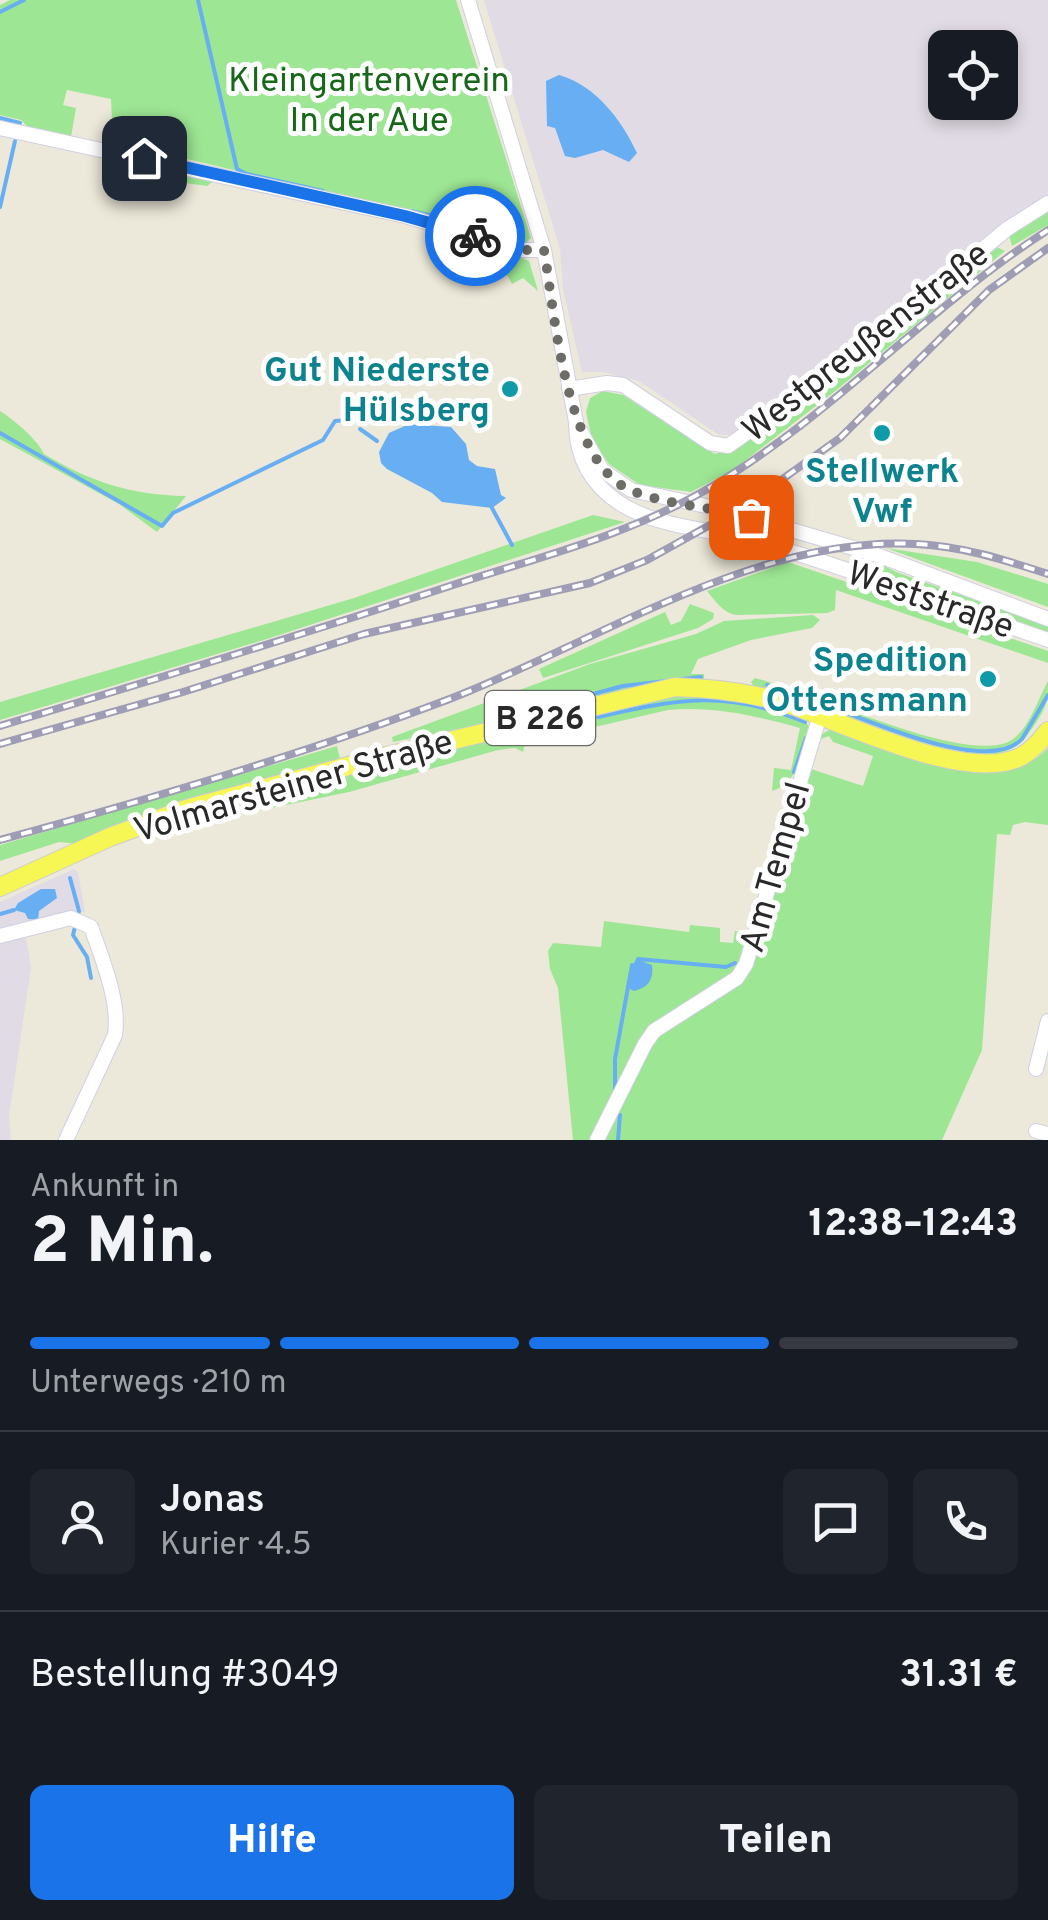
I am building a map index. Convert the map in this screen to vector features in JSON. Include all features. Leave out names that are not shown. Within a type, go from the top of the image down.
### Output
[{"type":"main road","name":"Volmarsteiner Straße","points":[[0,887],[110,837],[186,809],[675,687],[726,690],[778,701],[920,752],[983,764],[1018,758],[1048,731]]},
{"type":"street","name":"Weststraße","points":[[468,0],[544,250],[576,422],[576,443],[593,479],[608,495],[639,513],[805,556],[1048,640]]},
{"type":"street","points":[[0,128],[405,216],[523,250],[544,250]]},
{"type":"street","name":"Westpreußenstraße","points":[[569,389],[623,385],[710,442],[728,446],[843,365],[1007,229],[1048,202]]},
{"type":"street","name":"Weststraße","points":[[576,422],[602,470],[631,490],[720,508],[858,549],[1048,620]]},
{"type":"street","name":"Am Tempel","points":[[598,1140],[654,1032],[737,978],[746,964],[820,715]]},
{"type":"street","points":[[0,936],[77,920],[91,927],[97,944],[118,1018],[115,1035],[66,1140]]},
{"type":"street","points":[[1036,1070],[1048,1021]]},
{"type":"shaded area","points":[[484,0],[1048,0],[1048,196],[997,227],[820,381],[733,435],[719,435],[639,381],[603,372],[582,372],[563,289],[560,249]]},
{"type":"shaded area","points":[[74,869],[78,872],[85,912],[72,911],[24,925],[31,968],[9,1116],[11,1140],[0,1140],[0,902]]},
{"type":"green space","name":"Kleingartenverein In der Aue","points":[[10,0],[456,0],[531,238],[523,246],[485,229],[187,159],[186,163],[105,145],[112,121],[111,99],[67,90],[63,105],[76,108],[71,137],[28,127],[21,120],[0,115],[0,5]]},
{"type":"green space","points":[[134,159],[219,177],[207,186],[175,182],[152,173]]},
{"type":"green space","points":[[1048,209],[1048,225],[1012,246],[1009,235]]},
{"type":"green space","points":[[420,224],[493,245],[529,261],[538,291],[523,278],[512,284],[498,259]]},
{"type":"green space","points":[[995,246],[1005,251],[834,392],[733,470],[691,492],[640,485],[609,464],[592,439],[586,412],[590,398],[603,391],[623,395],[715,454],[726,450]]},
{"type":"green space","points":[[0,411],[31,436],[44,454],[78,472],[129,490],[186,496],[157,532],[119,504],[0,439]]},
{"type":"green space","points":[[593,515],[625,522],[267,639],[0,720],[0,702],[354,598]]},
{"type":"green space","points":[[886,548],[977,562],[1048,584],[1048,607]]},
{"type":"green space","points":[[873,560],[896,572],[1048,626],[1048,632],[868,569]]},
{"type":"green space","points":[[788,562],[1048,651],[1048,663],[836,590],[835,610],[827,613],[738,615],[724,610],[707,591]]},
{"type":"green space","points":[[690,604],[714,613],[713,619],[698,628],[543,678],[539,669],[665,612],[671,625],[681,621]]},
{"type":"green space","points":[[813,615],[820,620],[812,628],[751,640],[698,659],[691,674],[704,674],[704,679],[670,680],[592,697],[589,694],[487,723],[393,742],[392,737],[590,664],[696,634],[724,621]]},
{"type":"green space","points":[[755,678],[812,697],[809,704],[754,687],[751,682]]},
{"type":"green space","points":[[1048,681],[1045,707],[1031,730],[1019,744],[988,755],[933,748],[851,721],[829,705],[941,740],[997,745],[1010,741],[1023,730]]},
{"type":"green space","points":[[684,694],[748,700],[803,717],[811,730],[793,775],[772,791],[774,768],[791,770],[800,728],[735,713],[668,710],[530,742],[523,752],[515,748],[498,750],[349,792],[242,814],[239,803],[631,703]]},
{"type":"green space","points":[[833,728],[975,771],[1014,768],[1032,761],[1048,748],[1048,825],[1025,822],[1013,825],[1010,835],[997,834],[982,1050],[942,1140],[600,1140],[656,1035],[747,972],[811,769],[863,786],[873,756],[833,742],[829,736],[821,739],[822,734]]},
{"type":"green space","points":[[337,746],[340,759],[199,796],[138,816],[78,844],[59,842],[0,861],[0,845]]},
{"type":"green space","points":[[604,921],[689,932],[690,925],[720,928],[720,942],[733,943],[735,931],[744,932],[749,942],[740,969],[668,1018],[595,1140],[573,1140],[558,988],[548,951],[553,943],[601,947]]},
{"type":"water","points":[[559,75],[585,87],[615,116],[637,153],[629,162],[603,150],[575,158],[565,156],[555,128],[547,126],[546,81]]},
{"type":"water","points":[[409,424],[451,427],[466,444],[469,460],[477,466],[495,469],[501,495],[506,498],[492,508],[442,502],[387,469],[379,452],[389,433]]},
{"type":"water","points":[[41,889],[55,889],[57,898],[39,911],[38,920],[14,910],[18,903]]},
{"type":"water","points":[[636,959],[652,965],[652,970],[646,985],[634,991],[630,989],[630,971]]},
{"type":"waterway","points":[[0,12],[24,0]]},
{"type":"waterway","points":[[198,0],[237,169],[323,191]]},
{"type":"waterway","points":[[0,118],[20,123]]},
{"type":"waterway","points":[[0,207],[15,141]]},
{"type":"waterway","points":[[411,211],[513,234]]},
{"type":"waterway","points":[[0,433],[162,526],[173,513],[323,440],[335,421],[348,420]]},
{"type":"waterway","points":[[360,429],[377,441]]},
{"type":"waterway","points":[[492,508],[512,545]]},
{"type":"waterway","points":[[593,694],[623,686],[701,677]]},
{"type":"waterway","points":[[767,685],[806,697]]},
{"type":"waterway","points":[[839,710],[933,743],[985,751],[1006,748],[1022,739],[1048,695]]},
{"type":"waterway","points":[[598,717],[702,700],[750,705],[805,722]]},
{"type":"waterway","points":[[794,772],[806,738]]},
{"type":"waterway","points":[[70,878],[79,911],[73,935],[87,957],[91,978]]},
{"type":"waterway","points":[[0,914],[14,910]]},
{"type":"waterway","points":[[638,959],[726,967],[735,963]]},
{"type":"waterway","points":[[615,1089],[615,1059],[632,965]]},
{"type":"waterway","points":[[618,1140],[620,1115]]},
{"type":"railway","points":[[0,726],[551,554],[675,507],[794,431],[960,294],[1048,230]]},
{"type":"railway","points":[[0,744],[183,692],[364,634],[590,583],[647,560],[746,505],[840,438],[989,290],[1048,248]]},
{"type":"railway","points":[[0,840],[225,775],[392,720],[503,677],[676,598],[795,557],[856,546],[933,545],[1048,574]]},
{"type":"way so far","points":[[475,236],[523,250],[544,250],[576,422],[602,470],[631,490],[751,517]]},
{"type":"place","name":"Gut Niederste Hülsberg","points":[[510,389]]},
{"type":"place","name":"Stellwerk Vwf","points":[[882,433]]},
{"type":"place","name":"Spedition Ottensmann","points":[[988,679]]},
{"type":"route","points":[[144,158],[405,216],[475,236]]}]
